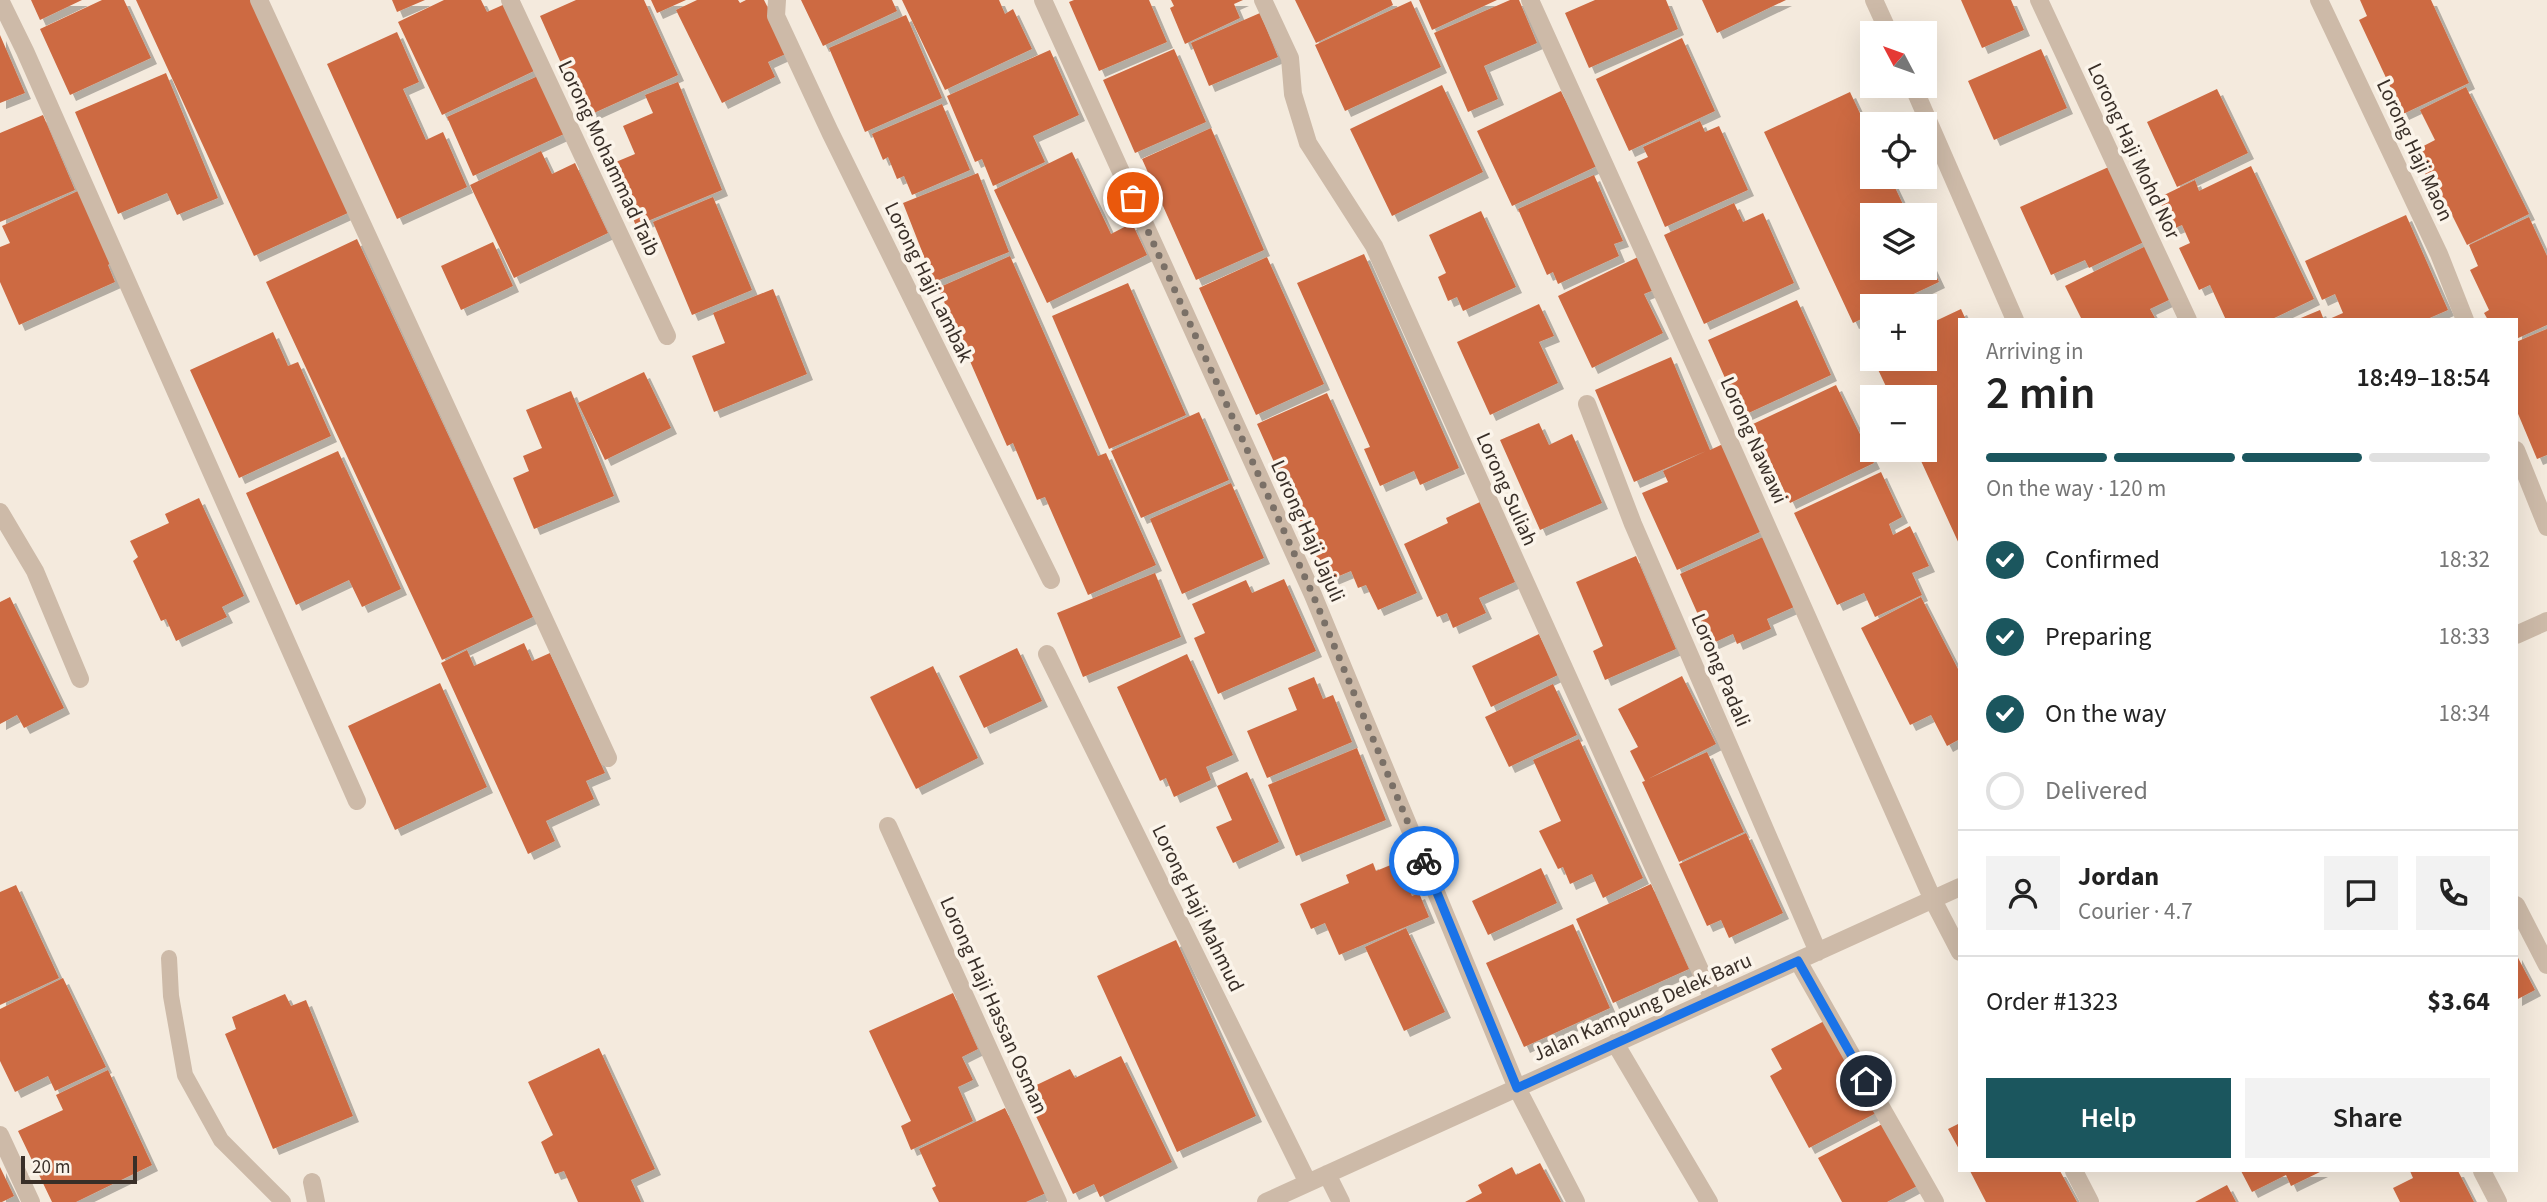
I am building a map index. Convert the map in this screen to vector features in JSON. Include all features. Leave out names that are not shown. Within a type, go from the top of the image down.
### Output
[{"type":"street","points":[[0,0],[357,801]]},
{"type":"street","points":[[259,0],[608,758]]},
{"type":"street","name":"Lorong Mohammad Taib","points":[[510,0],[667,336]]},
{"type":"street","name":"Lorong Haji Lambak","points":[[777,0],[776,16],[830,132],[1051,580]]},
{"type":"street","name":"Lorong Haji Jajuli","points":[[1042,0],[1313,595],[1517,1088],[1576,1202]]},
{"type":"street","name":"Lorong Suliah","points":[[1263,0],[1290,58],[1293,94],[1308,143],[1374,246],[1713,999]]},
{"type":"street","name":"Lorong Nawawi","points":[[1530,0],[1709,394],[1933,900],[1958,948]]},
{"type":"street","points":[[1874,0],[1884,21]]},
{"type":"street","name":"Lorong Haji Mohd Nor","points":[[2039,0],[2187,318]]},
{"type":"street","name":"Lorong Haji Maon","points":[[2319,0],[2439,254],[2464,318]]},
{"type":"street","points":[[1918,98],[2014,318]]},
{"type":"street","name":"Lorong Padali","points":[[1587,404],[1633,524],[1818,952]]},
{"type":"street","points":[[2518,455],[2547,527]]},
{"type":"street","points":[[0,512],[34,571],[80,679]]},
{"type":"street","points":[[2518,634],[2547,621]]},
{"type":"street","name":"Lorong Haji Mahmud","points":[[1047,654],[1308,1183]]},
{"type":"street","name":"Lorong Haji Hassan Osman","points":[[888,826],[1058,1202]]},
{"type":"street","name":"Jalan Kampung Delek Baru","points":[[1266,1202],[1958,888]]},
{"type":"street","points":[[2518,909],[2547,965]]},
{"type":"street","points":[[1798,961],[1935,1202]]},
{"type":"street","points":[[1615,1043],[1709,1202]]},
{"type":"street","points":[[0,1135],[31,1202]]},
{"type":"street","points":[[2075,1172],[2090,1202]]},
{"type":"street","points":[[2483,1172],[2498,1202]]},
{"type":"street","points":[[1327,1174],[1341,1202]]},
{"type":"street","points":[[312,1182],[316,1202]]},
{"type":"lane","points":[[169,958],[171,996],[185,1075],[221,1140],[283,1202]]},
{"type":"building","points":[[31,0],[82,0],[40,20]]},
{"type":"building","points":[[102,0],[124,0],[151,58],[70,95],[40,29]]},
{"type":"building","points":[[136,0],[253,0],[350,212],[254,256]]},
{"type":"building","points":[[392,0],[425,0],[397,12]]},
{"type":"building","points":[[444,0],[481,0],[487,12],[505,4],[536,70],[442,115],[398,22]]},
{"type":"building","points":[[576,0],[644,0],[678,75],[585,117],[540,16]]},
{"type":"building","points":[[651,0],[686,0],[657,13]]},
{"type":"building","points":[[697,0],[738,0],[740,3],[746,0],[764,0],[790,52],[768,62],[775,77],[722,103],[676,10]]},
{"type":"building","points":[[801,0],[892,0],[897,11],[823,46]]},
{"type":"building","points":[[902,0],[999,0],[1005,14],[1013,9],[1032,49],[945,90]]},
{"type":"building","points":[[1149,0],[1167,42],[1099,71],[1069,2]]},
{"type":"building","points":[[1171,0],[1243,0],[1234,4],[1240,18],[1185,44],[1170,8],[1174,6]]},
{"type":"building","points":[[1295,0],[1391,0],[1393,5],[1316,43]]},
{"type":"building","points":[[1419,0],[1497,0],[1432,30]]},
{"type":"building","points":[[1510,0],[1519,0],[1537,43],[1484,66],[1498,99],[1468,112],[1434,33]]},
{"type":"building","points":[[1595,0],[1666,0],[1678,29],[1589,68],[1565,13]]},
{"type":"building","points":[[1702,0],[1786,0],[1717,33]]},
{"type":"building","points":[[1961,0],[2011,0],[2024,30],[1982,48]]},
{"type":"building","points":[[2360,0],[2431,0],[2469,83],[2403,114],[2359,20],[2367,16]]},
{"type":"building","points":[[1411,1],[1441,67],[1345,111],[1315,45]]},
{"type":"building","points":[[1260,13],[1278,57],[1209,86],[1191,43]]},
{"type":"building","points":[[906,15],[942,98],[865,132],[829,48]]},
{"type":"building","points":[[397,32],[419,82],[403,89],[426,140],[443,132],[467,187],[397,219],[327,64]]},
{"type":"building","points":[[0,35],[25,93],[0,103]]},
{"type":"building","points":[[1682,38],[1715,111],[1629,151],[1596,79]]},
{"type":"building","points":[[1174,49],[1206,122],[1135,153],[1103,80]]},
{"type":"building","points":[[2041,49],[2067,108],[1994,140],[1968,81]]},
{"type":"building","points":[[1050,50],[1079,115],[1033,136],[1045,162],[993,186],[982,159],[975,162],[947,96]]},
{"type":"building","points":[[166,73],[218,198],[177,215],[167,193],[118,214],[75,112]]},
{"type":"building","points":[[538,76],[564,134],[473,176],[447,117]]},
{"type":"building","points":[[678,82],[722,190],[636,226],[611,164],[635,154],[623,126],[653,113],[645,95]]},
{"type":"building","points":[[1442,85],[1483,172],[1392,216],[1350,129]]},
{"type":"building","points":[[2466,87],[2529,214],[2467,245],[2447,205],[2441,207],[2414,151],[2435,140],[2420,110]]},
{"type":"building","points":[[2217,89],[2248,153],[2177,187],[2147,122]]},
{"type":"building","points":[[1561,91],[1597,166],[1512,206],[1477,131]]},
{"type":"building","points":[[1850,92],[1860,113],[1860,189],[1896,189],[1902,203],[1860,203],[1860,280],[1937,280],[1937,278],[1939,282],[1914,294],[1860,294],[1860,320],[1853,323],[1764,132]]},
{"type":"building","points":[[942,104],[970,170],[912,195],[904,176],[897,179],[888,157],[883,160],[872,134]]},
{"type":"building","points":[[43,115],[75,190],[0,222],[0,133]]},
{"type":"building","points":[[1700,121],[1705,132],[1719,126],[1748,190],[1665,227],[1637,162],[1648,157],[1643,147]]},
{"type":"building","points":[[1211,128],[1264,250],[1196,280],[1142,159]]},
{"type":"building","points":[[541,151],[552,174],[575,163],[608,233],[514,278],[470,185]]},
{"type":"building","points":[[1072,152],[1111,234],[1132,223],[1147,255],[1047,303],[994,190]]},
{"type":"building","points":[[2113,165],[2148,240],[2089,268],[2085,260],[2051,275],[2020,207]]},
{"type":"building","points":[[2251,166],[2314,299],[2274,318],[2225,318],[2210,285],[2199,290],[2179,248],[2190,243],[2182,225],[2173,229],[2158,198],[2195,180],[2199,191]]},
{"type":"building","points":[[978,173],[1009,252],[934,282],[903,203]]},
{"type":"building","points":[[1594,175],[1623,241],[1614,244],[1619,256],[1558,284],[1553,272],[1547,275],[1518,209]]},
{"type":"building","points":[[80,190],[112,262],[108,265],[115,282],[19,325],[0,282],[0,247],[10,243],[2,226]]},
{"type":"building","points":[[713,197],[752,290],[692,315],[653,222]]},
{"type":"building","points":[[1734,203],[1743,222],[1763,213],[1794,283],[1704,324],[1664,235]]},
{"type":"building","points":[[1481,211],[1516,287],[1463,311],[1457,297],[1448,301],[1438,277],[1446,273],[1429,235]]},
{"type":"building","points":[[2406,215],[2448,310],[2430,318],[2332,318],[2343,313],[2335,294],[2322,300],[2305,261]]},
{"type":"building","points":[[2529,217],[2547,256],[2547,325],[2518,338],[2518,318],[2487,318],[2484,313],[2489,310],[2470,270],[2478,266],[2469,245]]},
{"type":"building","points":[[357,239],[533,617],[442,660],[266,282]]},
{"type":"building","points":[[493,242],[513,286],[461,310],[441,266]]},
{"type":"building","points":[[2146,246],[2171,299],[2150,309],[2155,318],[2081,318],[2065,286]]},
{"type":"building","points":[[1364,254],[1459,468],[1420,485],[1414,471],[1380,486],[1364,449],[1370,447],[1297,283]]},
{"type":"building","points":[[1010,256],[1098,456],[1106,453],[1156,565],[1088,595],[1045,497],[1037,500],[1013,443],[1007,446],[938,288]]},
{"type":"building","points":[[1267,257],[1324,384],[1256,415],[1199,288]]},
{"type":"building","points":[[1638,257],[1654,290],[1644,294],[1663,333],[1592,368],[1558,296]]},
{"type":"building","points":[[1128,283],[1186,415],[1109,449],[1052,316]]},
{"type":"building","points":[[773,289],[807,374],[714,412],[692,356],[725,343],[713,313]]},
{"type":"building","points":[[1797,300],[1831,375],[1742,416],[1708,340]]},
{"type":"building","points":[[1539,304],[1554,336],[1539,342],[1558,383],[1490,415],[1457,342]]},
{"type":"building","points":[[1961,309],[1965,318],[1958,318],[1958,542],[1922,462],[1937,462],[1937,385],[1885,385],[1879,371],[1937,371],[1937,320]]},
{"type":"building","points":[[2320,310],[2323,318],[2301,318]]},
{"type":"building","points":[[2547,329],[2547,455],[2537,459],[2518,414],[2518,341]]},
{"type":"building","points":[[273,332],[288,366],[298,362],[331,436],[239,478],[190,370]]},
{"type":"building","points":[[1671,357],[1710,450],[1723,444],[1762,531],[1677,570],[1642,493],[1668,482],[1663,471],[1706,451],[1634,482],[1595,390]]},
{"type":"building","points":[[644,372],[671,428],[605,460],[578,403]]},
{"type":"building","points":[[1836,385],[1860,434],[1860,462],[1874,463],[1790,503],[1753,424]]},
{"type":"building","points":[[571,391],[614,496],[534,529],[513,478],[529,471],[523,456],[542,448],[526,410]]},
{"type":"building","points":[[1327,393],[1417,593],[1378,610],[1366,585],[1358,588],[1351,571],[1327,581],[1257,424]]},
{"type":"building","points":[[1199,412],[1229,480],[1141,518],[1111,451]]},
{"type":"building","points":[[1539,423],[1549,445],[1572,434],[1602,503],[1540,530],[1500,440]]},
{"type":"building","points":[[338,451],[401,589],[362,607],[349,580],[296,605],[246,493]]},
{"type":"building","points":[[1881,472],[1902,517],[1889,524],[1893,535],[1910,526],[1929,566],[1912,573],[1922,595],[1875,617],[1864,593],[1837,605],[1794,513]]},
{"type":"building","points":[[1231,483],[1264,558],[1182,594],[1150,519]]},
{"type":"building","points":[[199,498],[244,596],[222,607],[227,617],[176,641],[166,619],[161,621],[133,561],[138,557],[130,541],[169,523],[165,514]]},
{"type":"building","points":[[1480,502],[1515,582],[1479,598],[1486,613],[1453,628],[1447,613],[1437,617],[1404,544],[1448,523],[1446,518]]},
{"type":"building","points":[[1763,537],[1794,607],[1767,619],[1771,629],[1737,644],[1733,634],[1711,644],[1680,574]]},
{"type":"building","points":[[1636,556],[1676,649],[1605,680],[1593,651],[1603,646],[1576,582]]},
{"type":"building","points":[[1155,573],[1181,637],[1083,677],[1057,613]]},
{"type":"building","points":[[1284,579],[1316,651],[1218,694],[1194,638],[1205,633],[1192,604],[1246,580],[1252,593]]},
{"type":"building","points":[[10,597],[64,708],[24,728],[17,715],[0,724],[0,602]]},
{"type":"building","points":[[1921,597],[1958,669],[1958,740],[1947,746],[1931,715],[1910,725],[1861,628]]},
{"type":"building","points":[[1539,634],[1558,675],[1491,707],[1472,666]]},
{"type":"building","points":[[524,643],[532,661],[550,653],[605,773],[586,781],[594,799],[546,821],[555,841],[528,854],[441,663],[467,650],[474,666]]},
{"type":"building","points":[[1017,648],[1042,701],[984,728],[959,676]]},
{"type":"building","points":[[1187,654],[1233,755],[1206,767],[1211,780],[1174,797],[1166,778],[1160,781],[1117,687]]},
{"type":"building","points":[[933,666],[978,758],[916,789],[870,697]]},
{"type":"building","points":[[1682,676],[1716,744],[1648,779],[1707,752],[1744,832],[1679,862],[1642,782],[1645,781],[1630,751],[1638,747],[1618,709]]},
{"type":"building","points":[[1314,677],[1323,699],[1333,695],[1352,742],[1267,778],[1247,731],[1297,710],[1288,688]]},
{"type":"building","points":[[440,683],[487,787],[395,830],[348,726]]},
{"type":"building","points":[[1553,684],[1577,735],[1509,767],[1485,717]]},
{"type":"building","points":[[1579,739],[1643,878],[1603,898],[1592,874],[1570,884],[1563,867],[1558,869],[1539,831],[1561,821],[1533,760]]},
{"type":"building","points":[[1357,748],[1386,820],[1296,856],[1268,785]]},
{"type":"building","points":[[1247,772],[1279,842],[1233,863],[1216,827],[1232,820],[1217,786]]},
{"type":"building","points":[[1746,833],[1783,913],[1729,938],[1721,920],[1707,926],[1679,864]]},
{"type":"building","points":[[1398,862],[1412,896],[1419,893],[1429,917],[1339,955],[1325,923],[1311,929],[1300,904],[1349,883],[1346,875],[1373,863],[1376,871]]},
{"type":"building","points":[[1541,868],[1557,903],[1488,935],[1472,901]]},
{"type":"building","points":[[1651,884],[1689,969],[1613,1003],[1576,919]]},
{"type":"building","points":[[16,885],[59,978],[0,1005],[0,892]]},
{"type":"building","points":[[1573,924],[1610,1008],[1524,1047],[1486,963]]},
{"type":"building","points":[[1406,928],[1445,1012],[1404,1031],[1365,947]]},
{"type":"building","points":[[1176,940],[1256,1116],[1177,1152],[1097,976]]},
{"type":"building","points":[[2518,958],[2535,990],[2518,999]]},
{"type":"building","points":[[63,978],[106,1067],[55,1091],[48,1076],[15,1092],[0,1061],[0,1009]]},
{"type":"building","points":[[953,993],[978,1049],[962,1057],[973,1080],[958,1087],[973,1121],[911,1150],[901,1126],[911,1121],[869,1031]]},
{"type":"building","points":[[285,994],[291,1006],[306,1000],[353,1116],[273,1149],[225,1034],[236,1029],[232,1017]]},
{"type":"building","points":[[1828,1019],[1878,1112],[1809,1148],[1770,1076],[1782,1069],[1771,1049]]},
{"type":"building","points":[[599,1048],[655,1169],[631,1180],[641,1202],[578,1202],[564,1171],[555,1174],[541,1142],[553,1135],[528,1082]]},
{"type":"building","points":[[1121,1056],[1172,1162],[1100,1197],[1094,1184],[1073,1194],[1024,1091],[1070,1069],[1075,1078]]},
{"type":"building","points":[[108,1070],[152,1165],[76,1202],[52,1202],[18,1131],[63,1110],[56,1095]]},
{"type":"building","points":[[1005,1108],[1046,1193],[1026,1202],[939,1202],[932,1188],[936,1186],[919,1149]]},
{"type":"building","points":[[1886,1122],[1919,1185],[1887,1202],[1842,1202],[1818,1158]]},
{"type":"building","points":[[1958,1124],[1958,1147],[1948,1129]]},
{"type":"building","points":[[1540,1163],[1561,1202],[1465,1202],[1482,1193],[1478,1185],[1512,1167],[1516,1175]]},
{"type":"building","points":[[0,1167],[14,1196],[2,1202],[0,1202]]},
{"type":"building","points":[[1971,1172],[2061,1172],[2077,1202],[1986,1202]]},
{"type":"building","points":[[2242,1172],[2320,1172],[2291,1186],[2286,1175],[2252,1192]]},
{"type":"building","points":[[2410,1172],[2459,1172],[2474,1202],[2400,1202],[2393,1188],[2413,1178]]},
{"type":"building","points":[[2227,1185],[2236,1202],[2195,1202]]},
{"type":"way so far","points":[[1133,198],[1313,595],[1424,861]]},
{"type":"route","points":[[1424,861],[1517,1088],[1798,961],[1866,1081]]}]
